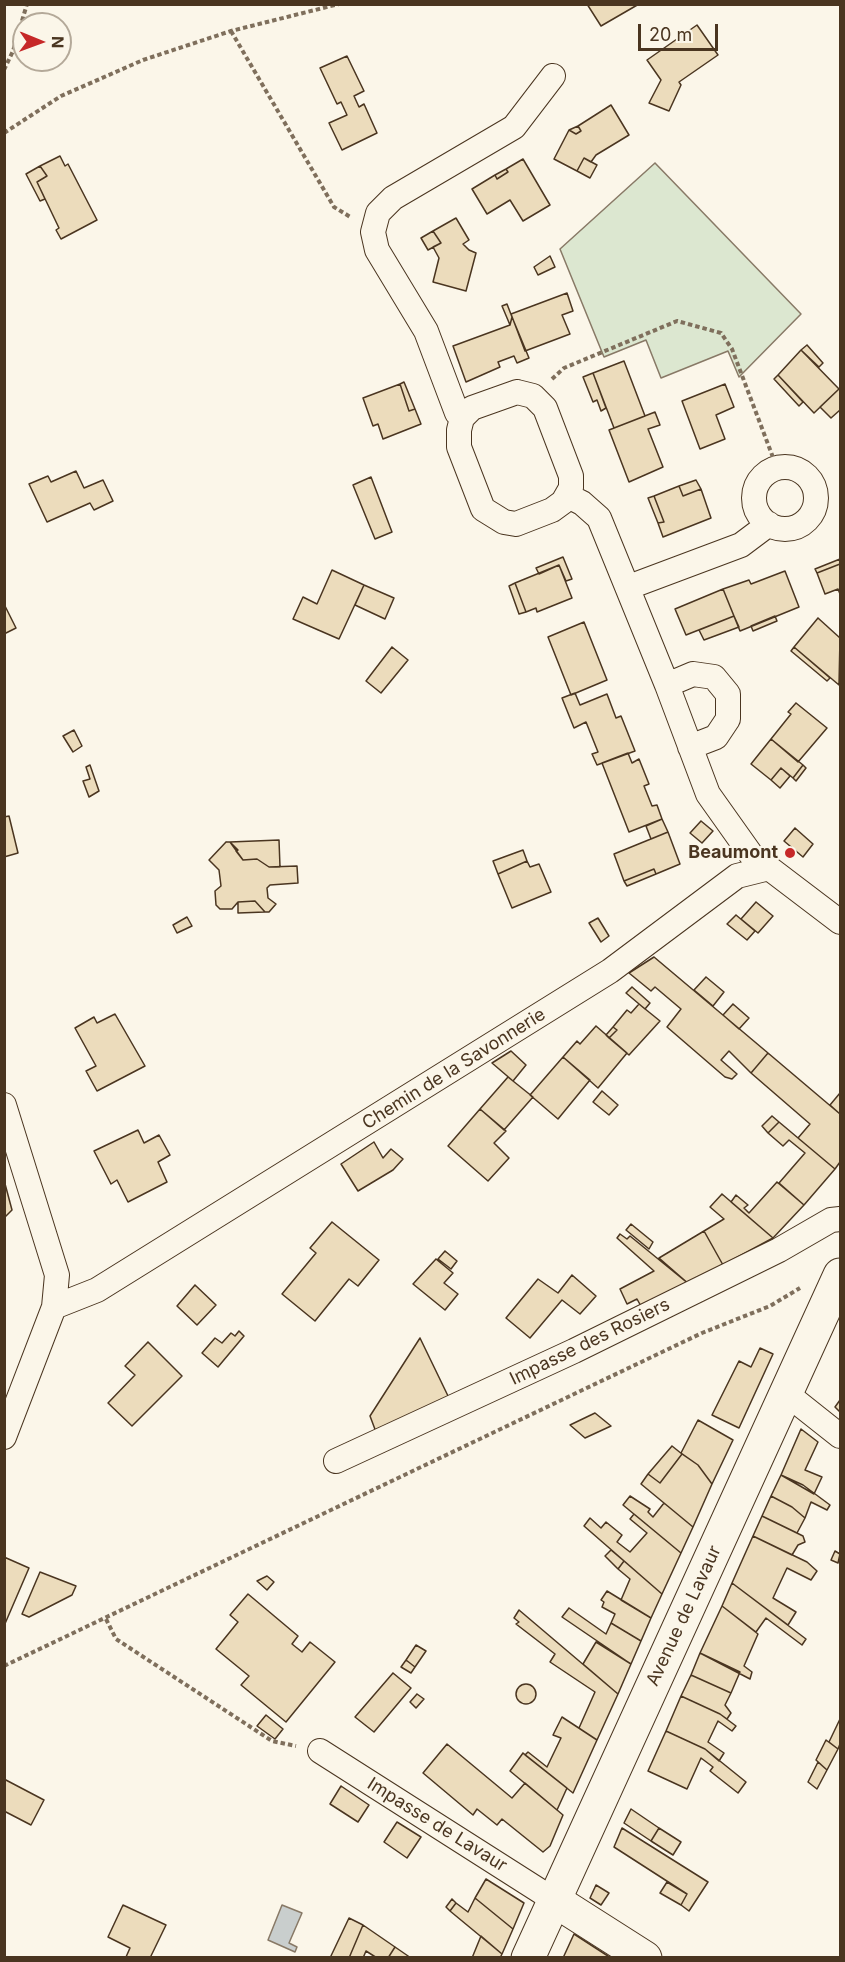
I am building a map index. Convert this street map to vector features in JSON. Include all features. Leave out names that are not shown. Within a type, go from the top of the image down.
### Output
[{"type":"main road","name":"Avenue de Lavaur","points":[[528,1958],[785,1397],[825,1279]]},
{"type":"main road","points":[[554,1900],[645,1958]]},
{"type":"street","points":[[462,418],[457,413],[426,331],[377,250],[373,232],[378,213],[393,198],[514,127],[553,76]]},
{"type":"street","points":[[517,392],[533,396],[545,408],[571,476],[568,496],[552,510],[516,524],[504,522],[483,509],[459,447],[462,418],[472,408],[497,397],[517,392]]},
{"type":"street","points":[[777,468],[797,469],[806,474],[816,492],[816,502],[807,520],[799,526],[779,528],[769,524],[762,518],[754,499],[760,479],[777,468]]},
{"type":"street","points":[[568,496],[582,503],[599,518],[629,587],[708,794],[752,856],[840,922]]},
{"type":"street","points":[[629,587],[741,545],[769,524]]},
{"type":"street","points":[[667,685],[693,674],[714,677],[728,694],[728,719],[716,737],[690,747]]},
{"type":"street","name":"Chemin de la Savonnerie","points":[[54,1307],[97,1290],[610,971],[737,876],[769,868]]},
{"type":"street","points":[[4,1105],[57,1275],[54,1307],[4,1437]]},
{"type":"street","name":"Impasse des Rosiers","points":[[336,1461],[574,1351],[778,1250],[831,1220],[840,1219]]},
{"type":"street","points":[[785,1397],[797,1402],[840,1436]]},
{"type":"street","name":"Impasse de Lavaur","points":[[320,1751],[554,1900]]},
{"type":"path","points":[[4,70],[13,51],[27,4]]},
{"type":"path","points":[[4,133],[71,92],[143,60],[231,31],[339,4]]},
{"type":"path","points":[[231,31],[334,207],[373,232]]},
{"type":"path","points":[[533,396],[564,369],[677,321],[721,333],[732,349],[777,468]]},
{"type":"path","points":[[4,1666],[702,1333],[770,1306],[825,1279]]},
{"type":"path","points":[[106,1619],[116,1639],[272,1741],[320,1751]]},
{"type":"green space","points":[[655,163],[801,314],[739,377],[728,351],[661,378],[646,340],[604,357],[560,249]]},
{"type":"shaded area","points":[[282,1905],[302,1913],[289,1943],[297,1947],[295,1952],[268,1940]]},
{"type":"building","points":[[587,4],[639,4],[601,26]]},
{"type":"building","points":[[697,25],[718,55],[679,82],[681,85],[669,111],[649,103],[661,80],[647,60]]},
{"type":"building","points":[[347,56],[364,91],[354,96],[359,107],[364,104],[377,133],[342,150],[329,123],[347,115],[341,102],[337,104],[320,68]]},
{"type":"building","points":[[611,105],[629,135],[596,155],[591,162],[584,158],[577,171],[554,159],[569,130],[576,134],[581,131],[578,126]]},
{"type":"building","points":[[578,126],[581,131],[576,134],[569,130]]},
{"type":"building","points":[[60,156],[65,166],[68,164],[97,220],[61,239],[56,230],[59,228],[37,182],[47,176],[40,166]]},
{"type":"building","points":[[584,158],[597,165],[590,178],[577,171]]},
{"type":"building","points":[[523,159],[550,205],[523,221],[510,200],[487,214],[472,189],[495,175],[497,179],[508,172],[506,169]]},
{"type":"building","points":[[40,166],[47,176],[37,182],[45,199],[40,201],[26,174]]},
{"type":"building","points":[[506,169],[508,172],[497,179],[495,175]]},
{"type":"building","points":[[456,218],[469,240],[463,244],[476,253],[466,291],[433,282],[439,258],[433,247],[441,243],[433,231]]},
{"type":"building","points":[[433,231],[441,243],[428,250],[421,238]]},
{"type":"building","points":[[550,256],[555,267],[538,275],[534,267]]},
{"type":"building","points":[[567,293],[573,311],[562,315],[570,334],[525,351],[511,314]]},
{"type":"building","points":[[507,304],[512,317],[510,325],[502,306]]},
{"type":"building","points":[[512,317],[529,358],[517,363],[514,356],[498,362],[500,367],[466,382],[453,346],[510,325]]},
{"type":"building","points":[[807,345],[823,363],[819,367],[801,350]]},
{"type":"building","points":[[801,350],[839,389],[814,413],[778,375]]},
{"type":"building","points":[[624,361],[645,416],[614,428],[593,373]]},
{"type":"building","points":[[593,373],[606,408],[601,411],[597,400],[593,402],[583,377]]},
{"type":"building","points":[[778,375],[803,402],[799,406],[774,379]]},
{"type":"building","points":[[404,382],[415,409],[409,411],[400,384]]},
{"type":"building","points":[[400,384],[409,411],[415,409],[421,424],[383,439],[378,424],[373,426],[363,398]]},
{"type":"building","points":[[725,384],[734,407],[716,415],[725,439],[700,449],[682,401]]},
{"type":"building","points":[[840,388],[840,410],[831,418],[820,407]]},
{"type":"building","points":[[655,412],[660,425],[648,429],[663,467],[629,482],[609,430]]},
{"type":"building","points":[[76,471],[84,488],[103,480],[113,501],[94,510],[90,503],[47,522],[29,484],[48,476],[51,482]]},
{"type":"building","points":[[371,477],[392,532],[375,539],[353,485]]},
{"type":"building","points":[[696,480],[701,489],[683,496],[679,486]]},
{"type":"building","points":[[679,486],[683,496],[701,489],[711,518],[663,537],[658,523],[664,522],[654,496]]},
{"type":"building","points":[[654,496],[664,522],[658,523],[648,498]]},
{"type":"building","points":[[563,557],[572,579],[566,581],[559,565],[539,574],[536,568]]},
{"type":"building","points":[[840,559],[840,564],[817,573],[815,569]]},
{"type":"building","points":[[840,564],[840,594],[838,589],[825,594],[817,573]]},
{"type":"building","points":[[559,565],[572,598],[537,612],[536,608],[526,612],[515,583]]},
{"type":"building","points":[[332,570],[364,585],[339,639],[293,619],[303,597],[317,604]]},
{"type":"building","points":[[785,571],[799,607],[740,631],[723,589],[749,580],[751,584]]},
{"type":"building","points":[[515,583],[526,612],[519,614],[509,586]]},
{"type":"building","points":[[364,585],[394,598],[385,619],[355,605]]},
{"type":"building","points":[[723,589],[734,616],[686,635],[675,609]]},
{"type":"building","points":[[4,604],[16,628],[4,634]]},
{"type":"building","points":[[734,616],[739,627],[704,640],[699,630]]},
{"type":"building","points":[[775,616],[777,621],[753,631],[751,626]]},
{"type":"building","points":[[818,618],[840,638],[839,685],[794,647]]},
{"type":"building","points":[[584,622],[607,680],[571,695],[548,637]]},
{"type":"building","points":[[392,647],[408,660],[381,693],[366,681]]},
{"type":"building","points":[[794,647],[830,678],[827,681],[791,651]]},
{"type":"building","points":[[575,693],[580,705],[607,694],[616,718],[621,716],[635,751],[597,765],[592,754],[598,752],[586,722],[574,728],[562,698]]},
{"type":"building","points":[[796,703],[827,728],[798,762],[771,739],[791,714],[788,712]]},
{"type":"building","points":[[74,730],[82,746],[73,752],[63,736]]},
{"type":"building","points":[[771,739],[803,765],[793,778],[781,768],[771,780],[751,764]]},
{"type":"building","points":[[628,753],[632,763],[639,759],[649,784],[644,786],[652,806],[657,805],[662,819],[629,832],[602,763]]},
{"type":"building","points":[[90,765],[99,791],[89,797],[83,781],[90,779],[86,767]]},
{"type":"building","points":[[803,765],[806,768],[796,781],[793,778]]},
{"type":"building","points":[[781,768],[790,776],[780,788],[771,780]]},
{"type":"building","points":[[9,816],[18,853],[4,857],[4,817]]},
{"type":"building","points":[[662,819],[668,832],[651,839],[646,826]]},
{"type":"building","points":[[701,821],[713,831],[702,843],[690,833]]},
{"type":"building","points":[[795,828],[813,844],[803,857],[784,841]]},
{"type":"building","points":[[668,832],[680,864],[656,874],[654,869],[624,881],[614,854]]},
{"type":"building","points":[[279,840],[280,867],[269,867],[257,859],[243,860],[230,842]]},
{"type":"building","points":[[226,842],[230,842],[238,850],[236,851],[243,860],[257,859],[269,867],[297,866],[298,883],[270,885],[267,888],[268,898],[276,904],[269,912],[265,912],[255,901],[238,902],[232,909],[220,909],[216,905],[215,891],[221,886],[219,870],[209,860]]},
{"type":"building","points":[[523,850],[527,861],[498,874],[493,861]]},
{"type":"building","points":[[527,861],[530,867],[539,864],[551,892],[512,908],[498,874]]},
{"type":"building","points":[[654,869],[656,874],[627,886],[624,881]]},
{"type":"building","points":[[255,901],[265,912],[238,913],[238,902]]},
{"type":"building","points":[[756,902],[773,916],[758,933],[741,919]]},
{"type":"building","points":[[736,915],[755,931],[747,940],[727,924]]},
{"type":"building","points":[[187,917],[192,926],[177,933],[173,925]]},
{"type":"building","points":[[598,918],[609,936],[601,942],[589,923]]},
{"type":"building","points":[[654,957],[768,1053],[751,1073],[729,1051],[721,1060],[737,1074],[732,1079],[725,1077],[667,1027],[681,1009],[655,987],[651,991],[629,973]]},
{"type":"building","points":[[706,977],[724,992],[713,1006],[694,990]]},
{"type":"building","points":[[632,987],[650,1003],[645,1009],[626,993]]},
{"type":"building","points":[[639,1004],[660,1021],[629,1055],[609,1038],[617,1030],[613,1027],[627,1010],[631,1013]]},
{"type":"building","points":[[733,1004],[749,1018],[739,1029],[723,1015]]},
{"type":"building","points":[[115,1014],[145,1066],[97,1091],[86,1071],[96,1066],[75,1028],[94,1017],[97,1023]]},
{"type":"building","points":[[596,1026],[627,1053],[598,1088],[563,1057],[577,1041],[580,1044]]},
{"type":"building","points":[[613,1027],[617,1030],[609,1038],[606,1035]]},
{"type":"building","points":[[511,1051],[526,1065],[513,1081],[492,1063]]},
{"type":"building","points":[[768,1053],[840,1114],[840,1162],[835,1169],[798,1138],[810,1124],[751,1073]]},
{"type":"building","points":[[563,1057],[590,1080],[558,1119],[530,1095]]},
{"type":"building","points":[[508,1077],[533,1097],[504,1130],[480,1109]]},
{"type":"building","points":[[602,1091],[618,1105],[609,1115],[593,1102]]},
{"type":"building","points":[[840,1093],[840,1114],[830,1105]]},
{"type":"building","points":[[480,1109],[506,1131],[494,1143],[509,1158],[488,1181],[448,1146]]},
{"type":"building","points":[[772,1116],[779,1122],[768,1133],[762,1126]]},
{"type":"building","points":[[779,1122],[835,1169],[804,1205],[779,1183],[805,1153],[789,1140],[783,1146],[768,1133]]},
{"type":"building","points":[[138,1130],[144,1143],[159,1135],[170,1155],[158,1162],[167,1182],[128,1202],[117,1180],[111,1184],[94,1151]]},
{"type":"building","points":[[374,1142],[383,1158],[391,1149],[403,1159],[393,1170],[358,1191],[341,1164]]},
{"type":"building","points":[[4,1180],[12,1210],[4,1218]]},
{"type":"building","points":[[777,1182],[804,1205],[773,1238],[731,1202],[736,1195],[748,1205],[744,1208],[749,1213]]},
{"type":"building","points":[[722,1194],[773,1238],[723,1265],[704,1231],[724,1219],[710,1207]]},
{"type":"building","points":[[332,1222],[379,1260],[358,1286],[349,1279],[315,1321],[282,1294],[316,1253],[310,1248]]},
{"type":"building","points":[[631,1224],[653,1242],[649,1249],[626,1230]]},
{"type":"building","points":[[704,1231],[723,1265],[690,1285],[659,1258]]},
{"type":"building","points":[[620,1234],[627,1239],[630,1236],[690,1285],[642,1308],[637,1299],[627,1304],[620,1289],[654,1271],[617,1238]]},
{"type":"building","points":[[445,1251],[457,1261],[451,1269],[438,1259]]},
{"type":"building","points":[[436,1259],[453,1273],[444,1283],[458,1294],[445,1310],[413,1284]]},
{"type":"building","points":[[572,1275],[596,1296],[580,1314],[562,1300],[530,1338],[506,1318],[538,1279],[558,1293]]},
{"type":"building","points":[[195,1285],[216,1305],[197,1325],[177,1306]]},
{"type":"building","points":[[239,1331],[244,1336],[218,1367],[202,1353],[215,1338],[222,1343],[231,1333],[235,1336]]},
{"type":"building","points":[[420,1338],[449,1398],[376,1432],[370,1416]]},
{"type":"building","points":[[148,1342],[182,1376],[132,1426],[108,1403],[135,1375],[125,1366]]},
{"type":"building","points":[[760,1348],[773,1354],[739,1428],[712,1415],[739,1361],[751,1367]]},
{"type":"building","points":[[840,1400],[840,1412],[835,1407]]},
{"type":"building","points":[[595,1413],[611,1426],[585,1438],[570,1425]]},
{"type":"building","points":[[698,1420],[733,1440],[712,1484],[698,1465],[681,1453]]},
{"type":"building","points":[[801,1429],[818,1442],[805,1470],[822,1477],[814,1494],[781,1475]]},
{"type":"building","points":[[672,1446],[682,1454],[660,1483],[648,1474]]},
{"type":"building","points":[[682,1454],[698,1465],[712,1484],[693,1527],[641,1484],[648,1474],[660,1483]]},
{"type":"building","points":[[781,1475],[803,1485],[830,1505],[827,1510],[811,1502],[805,1518],[792,1507],[771,1496]]},
{"type":"building","points":[[630,1496],[650,1509],[648,1512],[653,1517],[664,1503],[693,1527],[681,1553],[623,1505]]},
{"type":"building","points":[[771,1496],[792,1507],[805,1518],[797,1533],[762,1516]]},
{"type":"building","points":[[634,1514],[681,1553],[662,1594],[584,1526],[590,1518],[601,1528],[606,1522],[622,1535],[617,1542],[630,1552],[647,1533],[630,1519]]},
{"type":"building","points":[[762,1516],[803,1536],[805,1542],[798,1545],[792,1555],[753,1536]]},
{"type":"building","points":[[753,1536],[807,1562],[817,1571],[811,1580],[787,1568],[773,1598],[796,1612],[788,1625],[732,1583]]},
{"type":"building","points":[[611,1550],[624,1561],[618,1569],[605,1556]]},
{"type":"building","points":[[835,1551],[840,1554],[838,1563],[831,1560]]},
{"type":"building","points":[[4,1557],[29,1568],[4,1626]]},
{"type":"building","points":[[624,1561],[662,1594],[651,1618],[621,1600],[630,1579],[618,1569]]},
{"type":"building","points":[[40,1572],[76,1586],[72,1595],[29,1617],[22,1614]]},
{"type":"building","points":[[267,1576],[274,1582],[267,1590],[257,1581]]},
{"type":"building","points":[[732,1583],[806,1639],[802,1645],[766,1618],[756,1632],[722,1606]]},
{"type":"building","points":[[607,1591],[651,1618],[641,1641],[611,1623],[615,1614],[602,1607],[604,1602],[601,1600]]},
{"type":"building","points":[[248,1594],[298,1636],[292,1644],[302,1652],[310,1642],[335,1662],[286,1722],[241,1685],[249,1676],[216,1649],[238,1622],[230,1615]]},
{"type":"building","points":[[722,1606],[758,1634],[744,1666],[752,1672],[750,1679],[700,1653]]},
{"type":"building","points":[[569,1608],[606,1634],[611,1623],[641,1641],[631,1664],[562,1617]]},
{"type":"building","points":[[519,1610],[618,1694],[597,1740],[579,1728],[595,1692],[550,1662],[555,1654],[516,1624],[519,1622],[514,1618]]},
{"type":"building","points":[[596,1642],[631,1664],[618,1694],[583,1664]]},
{"type":"building","points":[[416,1645],[426,1651],[415,1667],[406,1660]]},
{"type":"building","points":[[700,1653],[740,1672],[731,1693],[691,1675]]},
{"type":"building","points":[[406,1660],[415,1667],[411,1673],[401,1667]]},
{"type":"building","points":[[393,1673],[411,1688],[374,1732],[355,1717]]},
{"type":"building","points":[[691,1675],[731,1693],[725,1705],[731,1713],[727,1719],[681,1696]]},
{"type":"building","points":[[526,1684],[533,1687],[536,1694],[533,1701],[526,1704],[519,1701],[516,1694],[519,1687]]},
{"type":"building","points":[[417,1694],[424,1699],[416,1708],[410,1702]]},
{"type":"building","points":[[681,1696],[720,1714],[736,1726],[732,1731],[718,1721],[708,1742],[724,1753],[719,1761],[705,1749],[666,1731]]},
{"type":"building","points":[[266,1715],[283,1729],[275,1739],[257,1726]]},
{"type":"building","points":[[562,1717],[597,1740],[573,1793],[525,1755],[528,1752],[547,1767],[561,1738],[553,1735]]},
{"type":"building","points":[[840,1719],[840,1744],[838,1749],[829,1742]]},
{"type":"building","points":[[666,1731],[705,1749],[746,1782],[738,1793],[710,1771],[713,1767],[701,1758],[687,1789],[648,1771]]},
{"type":"building","points":[[826,1740],[838,1749],[827,1770],[816,1760]]},
{"type":"building","points":[[447,1744],[512,1798],[525,1783],[563,1815],[550,1846],[543,1852],[502,1819],[497,1825],[477,1809],[473,1815],[423,1773]]},
{"type":"building","points":[[523,1753],[567,1788],[557,1810],[510,1771]]},
{"type":"building","points":[[818,1762],[827,1770],[817,1789],[808,1782]]},
{"type":"building","points":[[4,1779],[44,1800],[31,1825],[4,1811]]},
{"type":"building","points":[[341,1786],[369,1805],[358,1822],[330,1804]]},
{"type":"building","points":[[631,1809],[659,1828],[651,1841],[624,1823]]},
{"type":"building","points":[[397,1822],[421,1837],[407,1858],[384,1842]]},
{"type":"building","points":[[622,1828],[708,1882],[689,1911],[681,1905],[687,1894],[614,1847]]},
{"type":"building","points":[[659,1828],[681,1842],[673,1855],[651,1841]]},
{"type":"building","points":[[486,1879],[524,1903],[513,1929],[475,1898]]},
{"type":"building","points":[[667,1882],[687,1894],[681,1905],[660,1893]]},
{"type":"building","points":[[596,1885],[609,1893],[601,1905],[590,1898]]},
{"type":"building","points":[[475,1898],[513,1929],[502,1954],[450,1911],[456,1903],[468,1912]]},
{"type":"building","points":[[452,1899],[456,1903],[450,1911],[446,1907]]},
{"type":"building","points":[[123,1905],[166,1925],[150,1958],[126,1957],[130,1948],[108,1937]]},
{"type":"building","points":[[349,1918],[363,1925],[349,1958],[330,1958]]},
{"type":"building","points":[[363,1925],[395,1947],[388,1958],[377,1958],[366,1951],[363,1958],[349,1958]]},
{"type":"building","points":[[574,1934],[611,1958],[563,1958]]},
{"type":"building","points":[[481,1936],[502,1954],[500,1958],[472,1958]]},
{"type":"building","points":[[395,1947],[411,1958],[388,1958]]},
{"type":"place","name":"Beaumont","points":[[790,853]]}]
